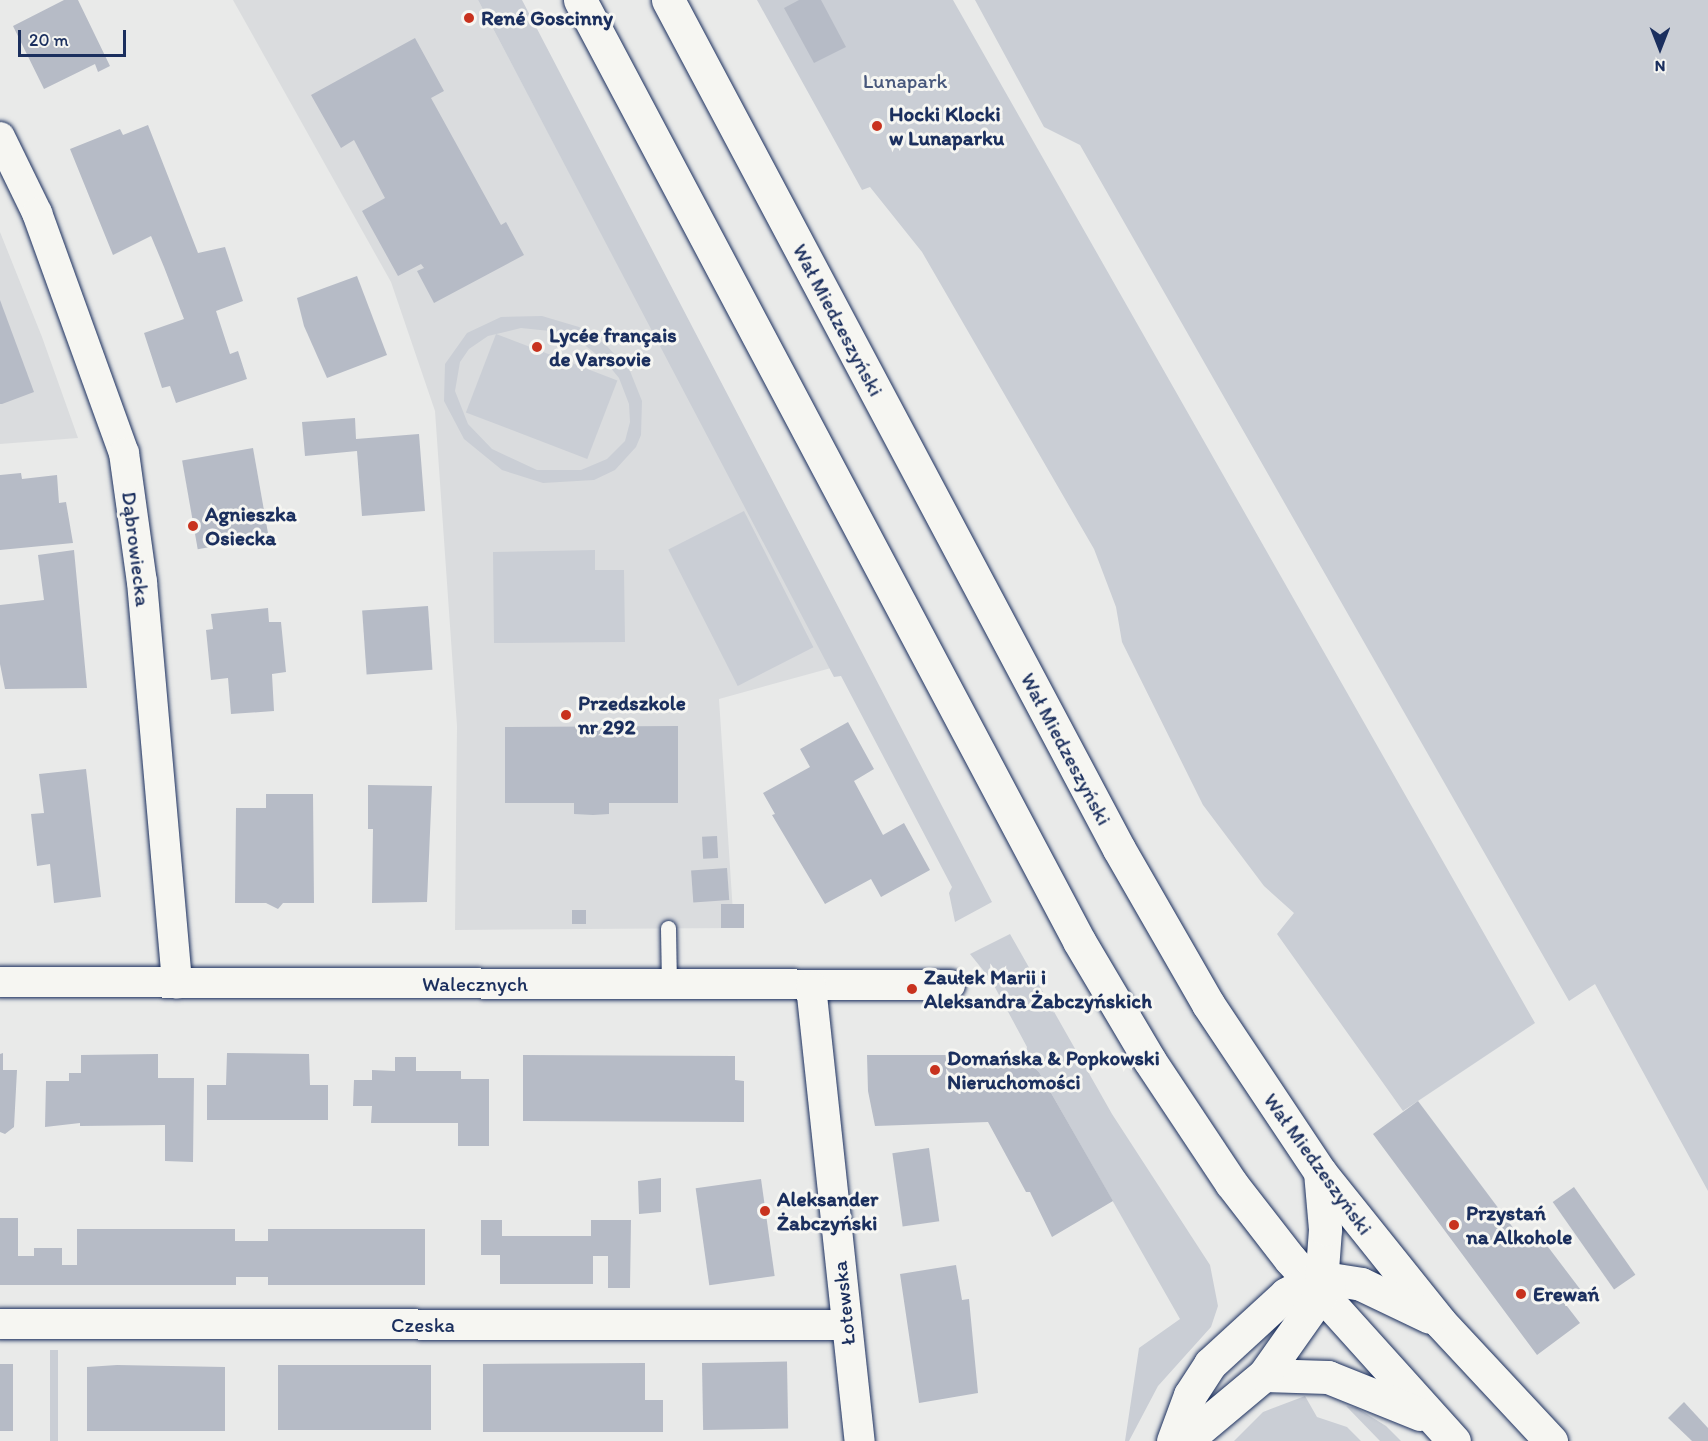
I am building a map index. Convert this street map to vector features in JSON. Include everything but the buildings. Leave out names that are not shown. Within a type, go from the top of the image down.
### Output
[{"type":"main road","points":[[580,0],[1079,940],[1150,1061],[1258,1216],[1444,1431]]},
{"type":"main road","name":"Wał Miedzeszyński","points":[[668,0],[1119,849],[1208,1004],[1320,1172],[1440,1322],[1551,1441]]},
{"type":"main road","points":[[1185,1441],[1254,1384],[1318,1285],[1320,1172]]},
{"type":"main road","points":[[1258,1216],[1273,1270],[1258,1318]]},
{"type":"main road","points":[[1173,1441],[1190,1395],[1213,1361],[1286,1294],[1318,1285],[1361,1284],[1440,1322]]},
{"type":"main road","points":[[1254,1384],[1328,1377],[1374,1392],[1444,1431]]},
{"type":"street","name":"Dąbrowiecka","points":[[0,137],[37,213],[124,453],[142,582],[177,983]]},
{"type":"street","name":"Walecznych","points":[[0,982],[950,985]]},
{"type":"street","name":"Łotewska","points":[[811,986],[860,1441]]},
{"type":"street","name":"Czeska","points":[[0,1324],[846,1325]]},
{"type":"lane","points":[[668,928],[669,985]]},
{"type":"shaded area","name":"Lycée français de Varsovie","points":[[233,0],[478,0],[831,668],[719,699],[734,928],[455,930],[457,726],[435,411],[391,282]]},
{"type":"shaded area","points":[[0,232],[42,337],[78,438],[0,444]]},
{"type":"green space","points":[[478,0],[522,0],[992,902],[955,922],[949,893],[952,887],[841,676],[834,677]]},
{"type":"green space","name":"Lunapark","points":[[757,0],[953,0],[1535,1023],[1403,1111],[1277,934],[1294,913],[1264,886],[1203,805],[1122,642],[1116,607],[1094,549],[922,252],[870,187],[862,190]]},
{"type":"green space","points":[[975,0],[1708,0],[1708,1191],[1595,984],[1569,1001],[1080,145],[1044,127]]},
{"type":"green space","points":[[542,316],[579,327],[606,345],[630,371],[642,401],[641,435],[636,447],[615,470],[594,480],[543,483],[502,470],[464,439],[444,401],[445,364],[467,333],[501,317]],"holes":[[[521,328],[550,331],[582,343],[605,361],[619,378],[629,404],[630,422],[625,441],[607,459],[581,470],[537,470],[492,449],[468,424],[455,391],[460,362],[469,349],[488,336]]]},
{"type":"green space","points":[[496,334],[617,381],[587,459],[466,412]]},
{"type":"green space","points":[[744,511],[813,647],[738,686],[668,550]]},
{"type":"green space","points":[[595,550],[595,570],[624,570],[625,642],[494,643],[493,552]]},
{"type":"green space","points":[[1010,934],[1112,1114],[1210,1265],[1218,1306],[1211,1327],[1158,1386],[1129,1441],[1125,1441],[1139,1348],[1180,1319],[1039,1072],[1025,1059],[1027,1047],[991,980],[970,954]]},
{"type":"green space","points":[[50,1350],[58,1350],[58,1441],[50,1441]]},
{"type":"green space","points":[[1305,1396],[1317,1417],[1347,1427],[1361,1441],[1234,1441],[1263,1412]]},
{"type":"green space","points":[[1346,1406],[1357,1408],[1386,1426],[1401,1441],[1380,1441]]},
{"type":"place","name":"René Goscinny","points":[[469,18]]},
{"type":"place","name":"Hocki Klocki w Lunaparku","points":[[877,126]]},
{"type":"place","name":"Lycée français de Varsovie","points":[[537,347]]},
{"type":"place","name":"Agnieszka Osiecka","points":[[193,526]]},
{"type":"place","name":"Przedszkole nr 292","points":[[566,715]]},
{"type":"place","name":"Zaułek Marii i Aleksandra Żabczyńskich","points":[[912,989]]},
{"type":"place","name":"Domańska & Popkowski Nieruchomości","points":[[935,1070]]},
{"type":"place","name":"Aleksander Żabczyński","points":[[765,1211]]},
{"type":"place","name":"Przystań na Alkohole","points":[[1454,1225]]},
{"type":"place","name":"Erewań","points":[[1521,1294]]}]
